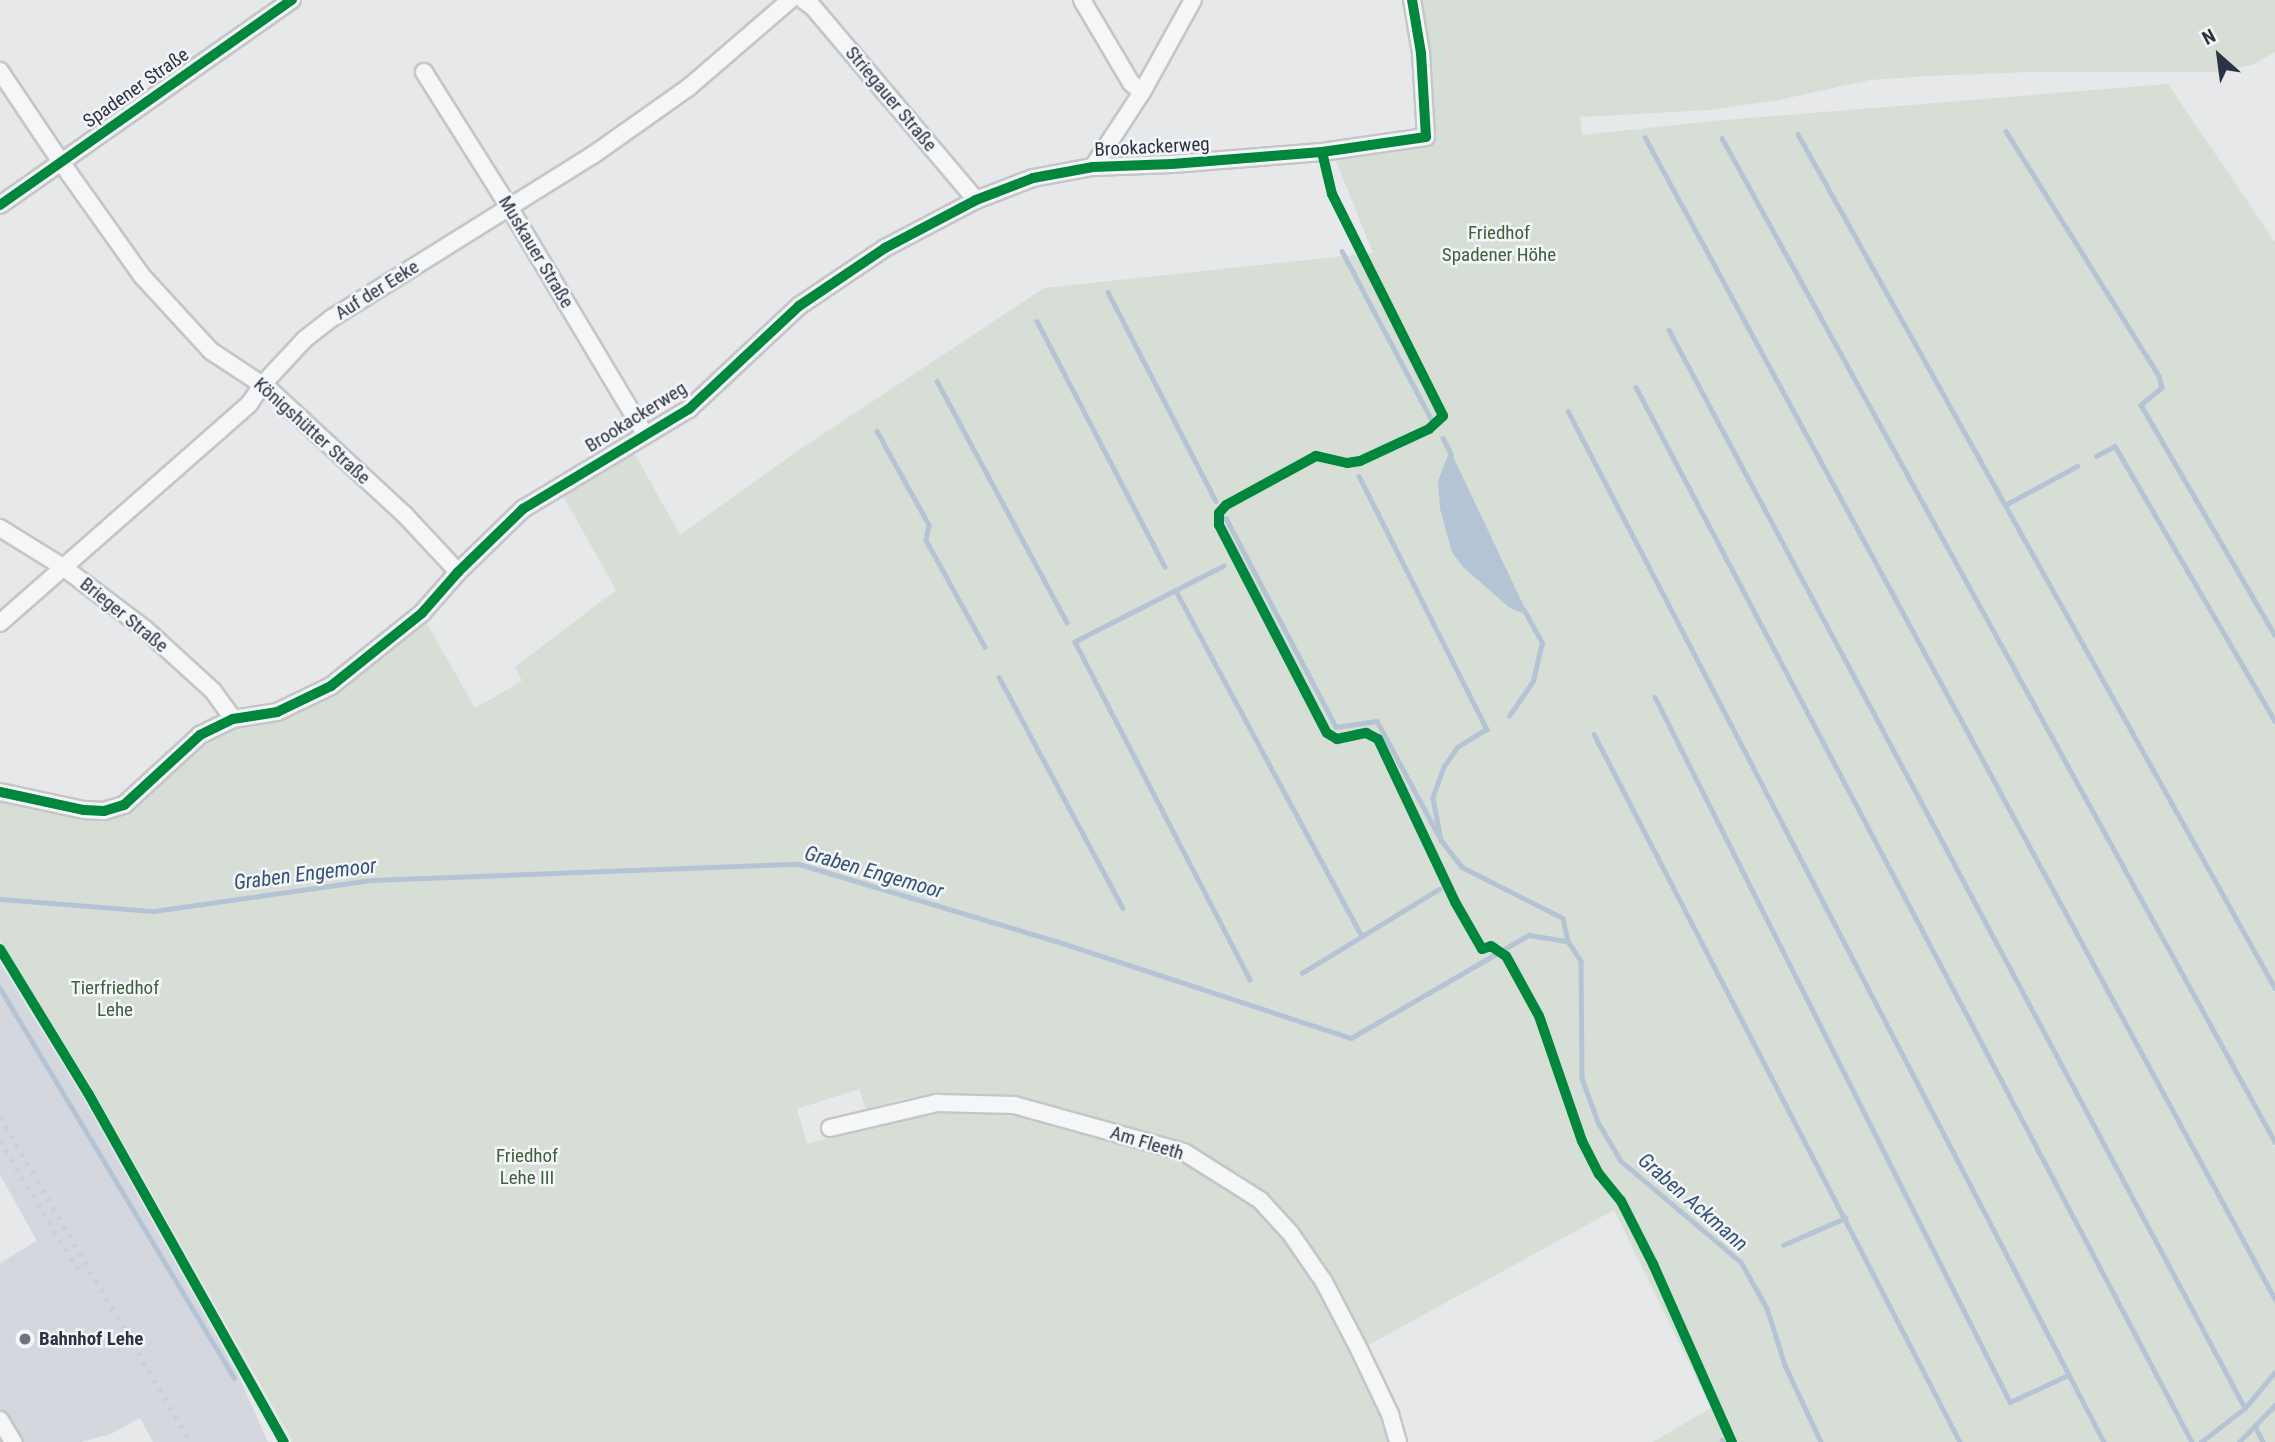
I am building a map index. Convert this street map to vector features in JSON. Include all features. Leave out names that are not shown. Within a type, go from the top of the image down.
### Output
[{"type":"street","name":"Spadener Straße","points":[[0,205],[292,0]]},
{"type":"street","name":"Auf der Eeke","points":[[0,623],[177,464],[249,404],[263,384],[305,339],[332,318],[593,155],[690,87],[790,0]]},
{"type":"street","name":"Striegauer Straße","points":[[803,0],[813,7],[976,200]]},
{"type":"street","points":[[1082,0],[1130,83],[1142,92]]},
{"type":"street","points":[[1093,167],[1142,92],[1193,0]]},
{"type":"street","name":"Brookackerweg","points":[[0,792],[84,810],[104,811],[124,805],[200,735],[233,719],[278,712],[331,686],[418,617],[457,572],[523,509],[689,409],[799,306],[885,248],[976,200],[1033,178],[1093,167],[1172,164],[1322,152],[1426,137],[1421,52],[1412,0]]},
{"type":"street","name":"Königshütter Straße","points":[[0,71],[142,276],[211,351],[263,384],[404,514],[457,572]]},
{"type":"street","name":"Muskauer Straße","points":[[424,72],[509,207],[645,434]]},
{"type":"street","name":"Brieger Straße","points":[[0,528],[63,567],[144,628],[213,691],[233,719]]},
{"type":"street","name":"Am Fleeth","points":[[830,1128],[937,1103],[1014,1105],[1184,1152],[1260,1200],[1291,1234],[1324,1282],[1358,1346],[1390,1414],[1398,1442]]},
{"type":"street","points":[[0,1420],[13,1442]]},
{"type":"shaded area","points":[[0,963],[81,1094],[238,1375],[268,1442],[153,1442],[140,1418],[111,1434],[80,1442],[20,1442],[0,1409],[0,1263],[37,1241],[0,1175]]},
{"type":"green space","points":[[1421,0],[2275,0],[2275,52],[2254,64],[2220,72],[2029,72],[1926,76],[1870,80],[1779,100],[1709,110],[1580,117],[1582,135],[1713,121],[2168,84],[2275,242],[2275,1442],[1653,1442],[1711,1408],[1614,1210],[1365,1347],[1330,1275],[1266,1199],[1184,1141],[1024,1098],[935,1096],[907,1098],[866,1109],[859,1089],[797,1109],[807,1144],[938,1107],[1013,1111],[1120,1139],[1189,1162],[1253,1204],[1285,1238],[1313,1275],[1386,1418],[1390,1442],[293,1442],[93,1090],[0,941],[0,799],[98,817],[222,730],[281,719],[334,693],[426,622],[475,708],[522,681],[515,667],[616,590],[562,494],[632,449],[680,535],[796,452],[1044,288],[1373,253],[1334,156],[1433,143]]},
{"type":"water","points":[[1450,450],[1528,615],[1510,608],[1463,567],[1452,552],[1440,509],[1438,481]]},
{"type":"waterway","points":[[2006,131],[2159,376],[2162,388],[2141,405],[2275,635]]},
{"type":"waterway","points":[[1798,134],[2275,988]]},
{"type":"waterway","points":[[1645,137],[2275,1299]]},
{"type":"waterway","points":[[1722,138],[2275,1142]]},
{"type":"waterway","points":[[1342,251],[1433,422]]},
{"type":"waterway","points":[[1108,292],[1216,501]]},
{"type":"waterway","points":[[1037,321],[1165,567]]},
{"type":"waterway","points":[[1669,330],[2245,1408]]},
{"type":"waterway","points":[[937,381],[1067,622]]},
{"type":"waterway","points":[[1636,387],[2192,1442]]},
{"type":"waterway","points":[[1568,411],[2104,1442]]},
{"type":"waterway","points":[[877,431],[929,525],[926,540],[985,647]]},
{"type":"waterway","points":[[1443,438],[1451,454]]},
{"type":"waterway","points":[[2096,456],[2115,446],[2275,721]]},
{"type":"waterway","points":[[2005,505],[2077,466]]},
{"type":"waterway","name":"Graben Ackmann","points":[[1359,476],[1487,729],[1458,747],[1444,767],[1433,798],[1441,840],[1462,867],[1563,918],[1568,941],[1581,961],[1582,1078],[1598,1122],[1621,1161],[1741,1262],[1767,1308],[1785,1365],[1821,1442]]},
{"type":"waterway","points":[[1226,518],[1336,727],[1377,721],[1439,836]]},
{"type":"waterway","points":[[1224,566],[1075,642],[1250,979]]},
{"type":"waterway","points":[[1176,591],[1362,936]]},
{"type":"waterway","points":[[1509,716],[1533,681],[1542,643],[1524,611]]},
{"type":"waterway","points":[[999,677],[1123,908]]},
{"type":"waterway","points":[[1655,697],[2010,1402],[2068,1375]]},
{"type":"waterway","points":[[1594,734],[1960,1442]]},
{"type":"waterway","name":"Graben Engemoor","points":[[0,899],[154,911],[373,880],[799,864],[1065,944],[1351,1038],[1529,935],[1568,941]]},
{"type":"waterway","points":[[1302,973],[1439,889]]},
{"type":"waterway","points":[[0,988],[234,1378]]},
{"type":"waterway","points":[[1783,1245],[1845,1218]]},
{"type":"waterway","points":[[2201,1442],[2245,1408],[2275,1372]]},
{"type":"waterway","points":[[2239,1442],[2275,1405]]},
{"type":"waterway","points":[[2255,1426],[2263,1442]]},
{"type":"railway","points":[[0,1117],[191,1442]]},
{"type":"railway","points":[[0,1141],[79,1271]]},
{"type":"cycle path","points":[[0,205],[292,0]]},
{"type":"cycle path","points":[[0,792],[84,810],[104,811],[124,805],[200,735],[233,719],[277,712],[331,686],[422,613],[458,572],[523,509],[689,409],[799,306],[885,248],[976,200],[1033,178],[1093,167],[1172,164],[1322,152],[1426,137],[1421,53],[1412,0]]},
{"type":"cycle path","points":[[1322,152],[1332,194],[1443,416],[1429,429],[1360,461],[1347,463],[1316,456],[1226,505],[1219,513],[1219,525],[1327,733],[1337,739],[1366,733],[1378,739],[1455,902],[1482,949],[1491,946],[1506,956],[1539,1016],[1582,1141],[1599,1174],[1621,1201],[1653,1264],[1732,1442]]},
{"type":"cycle path","points":[[0,949],[88,1093],[284,1442]]},
{"type":"place","name":"Bahnhof Lehe","points":[[25,1339]]},
{"type":"park label","name":"Friedhof Spadener Höhe","points":[[1499,244]]},
{"type":"park label","name":"Tierfriedhof Lehe","points":[[115,999]]},
{"type":"park label","name":"Friedhof Lehe III","points":[[527,1167]]}]
